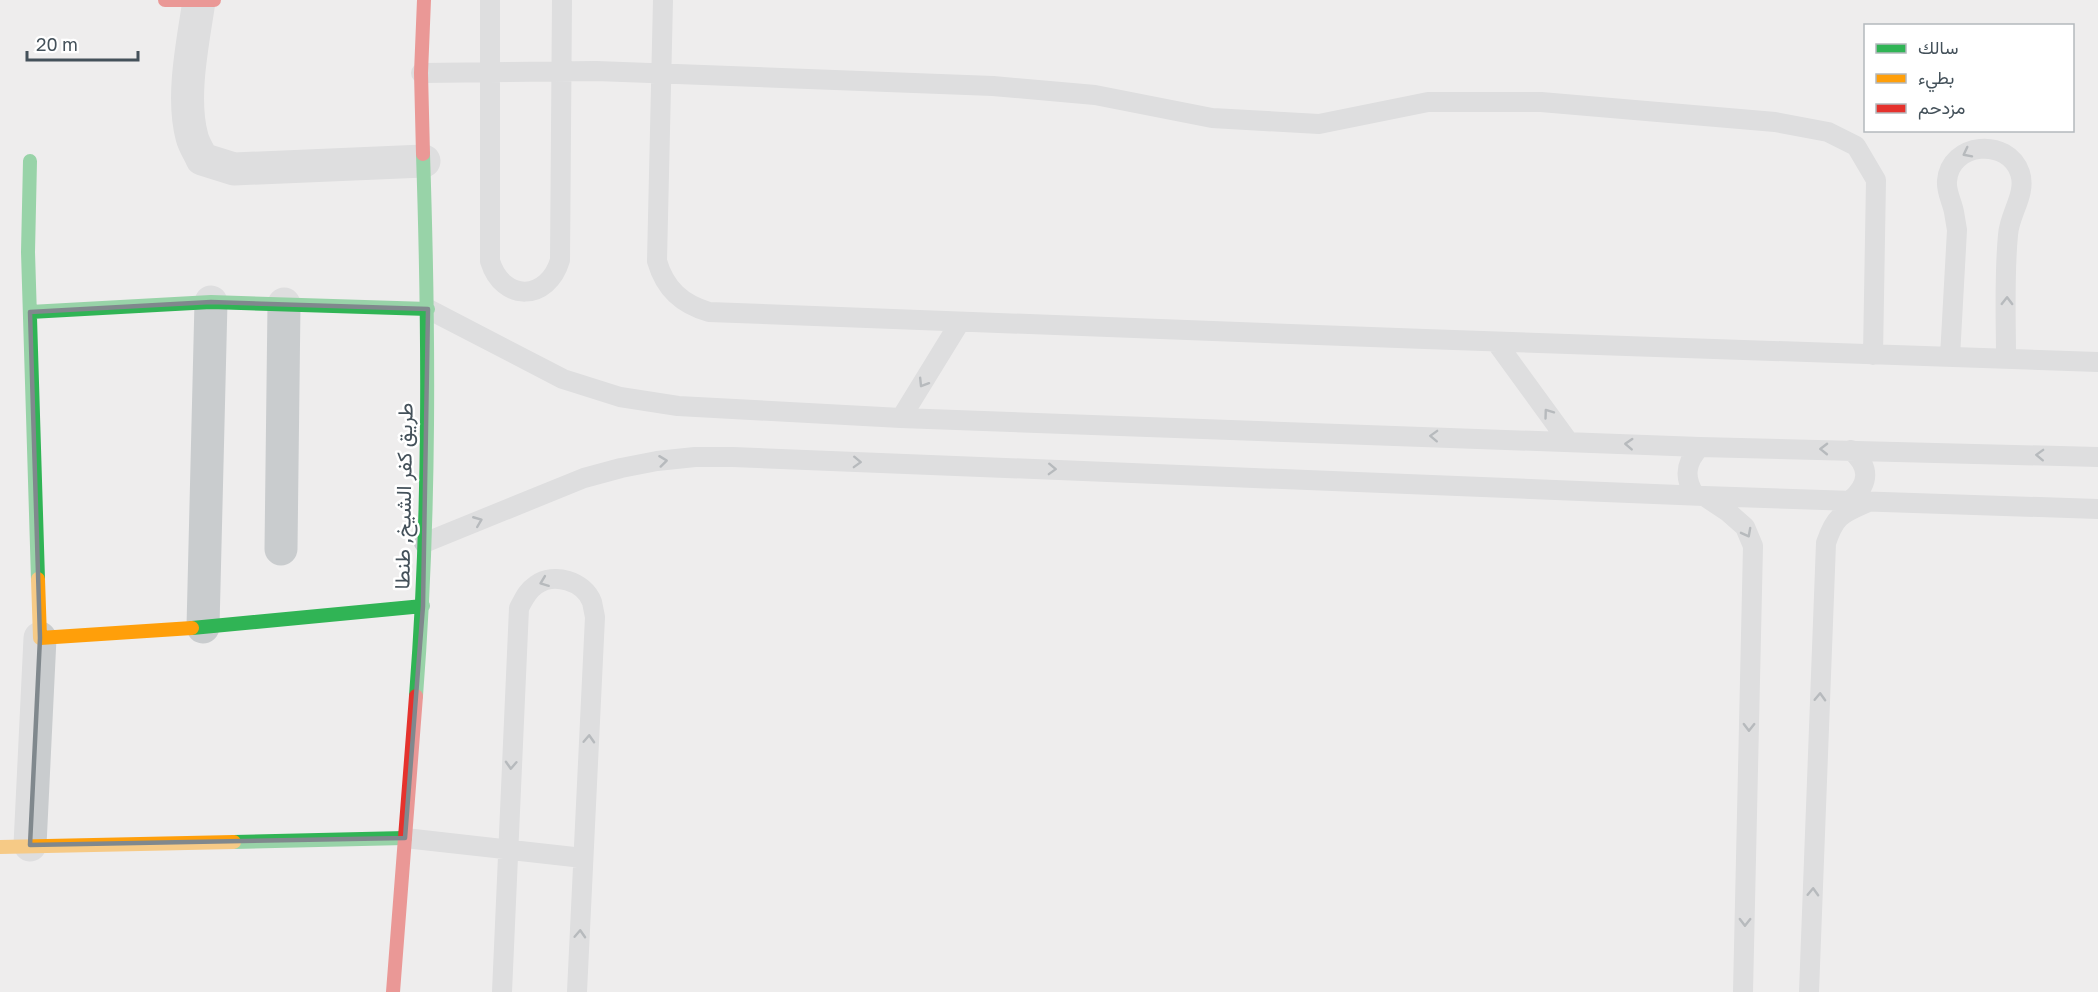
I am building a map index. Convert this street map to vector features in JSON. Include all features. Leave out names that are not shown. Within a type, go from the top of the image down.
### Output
[{"type":"street","points":[[165,0],[214,0]]},
{"type":"street","points":[[199,0],[189,75],[188,115],[192,139],[202,159],[234,169],[424,160]]},
{"type":"street","name":"طريق كفر الشيخ, طنطا","points":[[393,992],[423,606],[428,309],[421,73],[424,0]]},
{"type":"street","points":[[30,160],[28,252],[40,638],[15,846],[405,838]]},
{"type":"street","points":[[30,312],[211,302],[428,309]]},
{"type":"street","points":[[203,627],[211,302]]},
{"type":"street","points":[[281,549],[284,304]]},
{"type":"street","points":[[40,638],[203,627],[423,606]]},
{"type":"lane","points":[[490,0],[490,261],[501,283],[512,290],[525,292],[537,290],[549,283],[560,260],[562,0]]},
{"type":"lane","points":[[663,0],[657,261],[661,276],[669,289],[694,308],[709,312],[2098,362]]},
{"type":"lane","points":[[421,73],[662,74],[993,86],[1095,95],[1212,117],[1319,124],[1428,102],[1541,102],[1775,122],[1828,132],[1856,146],[1876,180],[1873,355]]},
{"type":"lane","points":[[1950,357],[1957,230],[1947,180],[1950,169],[1967,151],[1992,148],[2013,161],[2020,172],[2022,185],[2008,234],[2006,359]]},
{"type":"lane","points":[[428,309],[563,379],[620,397],[678,406],[901,418],[1700,447],[2098,457]]},
{"type":"lane","points":[[901,418],[960,322]]},
{"type":"lane","points":[[1496,342],[1568,441]]},
{"type":"lane","points":[[1700,447],[1692,455],[1688,465],[1689,486],[1745,527],[1753,546],[1743,992]]},
{"type":"lane","points":[[1851,450],[1860,458],[1865,469],[1865,481],[1860,492],[1860,501]]},
{"type":"lane","points":[[424,543],[584,478],[657,461],[695,457],[2098,509]]},
{"type":"lane","points":[[1809,992],[1826,543],[1832,526],[1842,513],[1860,501]]},
{"type":"lane","points":[[502,992],[519,608],[526,594],[537,583],[553,579],[568,580],[582,588],[591,601],[595,617],[577,992]]},
{"type":"lane","points":[[405,838],[583,858]]},
{"type":"highlighted area","points":[[211,302],[428,309],[423,606],[405,838],[30,845],[40,638],[30,312]]},
{"type":"traffic: fast","points":[[416,696],[424,561],[427,425],[423,154]]},
{"type":"traffic: fast","points":[[30,161],[28,252],[38,579]]},
{"type":"traffic: fast","points":[[30,312],[211,302],[428,309]]},
{"type":"traffic: fast","points":[[192,628],[423,606]]},
{"type":"traffic: fast","points":[[234,842],[405,838]]},
{"type":"traffic: slow","points":[[38,579],[40,638],[192,628]]},
{"type":"traffic: slow","points":[[0,847],[234,842]]},
{"type":"traffic: jam","points":[[165,0],[214,0]]},
{"type":"traffic: jam","points":[[423,154],[421,73],[424,0]]},
{"type":"traffic: jam","points":[[393,992],[416,696]]}]
